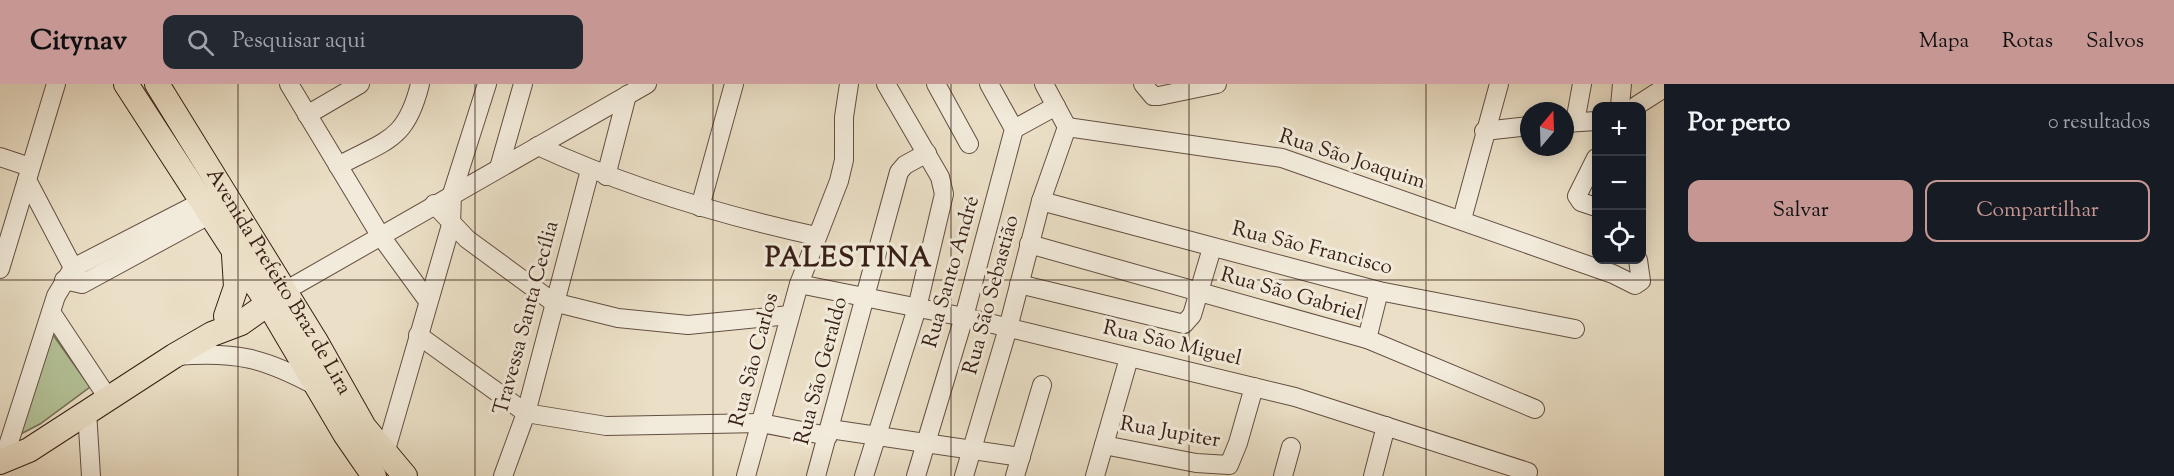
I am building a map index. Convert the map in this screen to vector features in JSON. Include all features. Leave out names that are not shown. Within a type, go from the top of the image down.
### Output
[{"type":"main road","name":"Avenida Prefeito Braz de Lira","points":[[142,87],[228,197],[295,349],[345,434],[374,476]]},
{"type":"main road","name":"Avenida Prefeito Braz de Lira","points":[[142,87],[205,207],[232,247],[271,297],[364,427],[405,476]]},
{"type":"main road","points":[[226,324],[236,287],[232,247]]},
{"type":"main road","points":[[1,462],[29,450],[87,411],[271,297]]},
{"type":"main road","points":[[226,324],[271,332],[295,349]]},
{"type":"street","points":[[0,269],[56,84]]},
{"type":"street","points":[[289,84],[380,235],[428,301]]},
{"type":"street","points":[[308,115],[360,84]]},
{"type":"street","points":[[338,166],[401,130],[411,114],[420,84]]},
{"type":"street","points":[[385,453],[451,225],[452,194],[487,84]]},
{"type":"street","points":[[499,168],[523,84]]},
{"type":"street","points":[[271,297],[647,84]]},
{"type":"street","points":[[700,207],[734,84]]},
{"type":"street","name":"Rua São Carlos","points":[[746,476],[799,284],[833,197],[844,160],[844,117],[849,84]]},
{"type":"street","points":[[864,476],[917,308],[944,194],[940,177],[886,84]]},
{"type":"street","points":[[936,84],[969,144]]},
{"type":"street","points":[[988,84],[1014,129],[1056,106]]},
{"type":"street","points":[[1044,84],[1067,127]]},
{"type":"street","points":[[1148,90],[1170,95],[1217,84]]},
{"type":"street","points":[[1462,219],[1484,131],[1499,84]]},
{"type":"street","points":[[1574,109],[1582,84]]},
{"type":"street","points":[[1620,102],[1622,84]]},
{"type":"street","points":[[1642,102],[1664,88]]},
{"type":"street","name":"Travessa Santa Cecília","points":[[503,476],[526,413],[554,302],[627,95]]},
{"type":"street","points":[[1574,122],[1592,121]]},
{"type":"street","name":"Rua São Sebastião","points":[[964,476],[1008,328],[1041,201],[1067,127]]},
{"type":"street","name":"Rua São Joaquim","points":[[1067,127],[1282,158],[1395,200],[1462,219],[1613,274],[1628,283],[1640,284],[1642,277],[1639,264]]},
{"type":"street","points":[[1484,131],[1520,127]]},
{"type":"street","name":"Rua Santo André","points":[[916,476],[964,317],[1014,129]]},
{"type":"street","points":[[538,146],[598,173],[700,207],[816,236]]},
{"type":"street","name":"Rua São Geraldo","points":[[816,476],[899,172],[906,165],[927,153]]},
{"type":"street","points":[[0,157],[29,173],[73,277]]},
{"type":"street","points":[[1592,166],[1576,196],[1581,202],[1592,206]]},
{"type":"street","points":[[1,462],[51,312],[73,277],[228,197]]},
{"type":"street","name":"Rua São Francisco","points":[[1041,201],[1379,291],[1575,329]]},
{"type":"street","points":[[434,204],[451,225],[554,302],[618,318],[688,325],[790,315]]},
{"type":"street","name":"Rua São Gabriel","points":[[1029,244],[1367,339],[1535,409]]},
{"type":"street","points":[[1019,284],[1179,324],[1188,322],[1212,248]]},
{"type":"street","name":"Rua São Miguel","points":[[799,284],[865,300],[964,317],[1254,387],[1386,426],[1528,472]]},
{"type":"street","points":[[1367,339],[1379,291]]},
{"type":"street","points":[[51,312],[108,398]]},
{"type":"street","points":[[418,335],[526,413],[606,426],[761,423],[1021,456]]},
{"type":"street","points":[[174,356],[220,354],[258,359],[318,387]]},
{"type":"street","points":[[1095,476],[1130,358]]},
{"type":"street","points":[[1015,476],[1042,385]]},
{"type":"street","name":"Rua Jupiter","points":[[1104,445],[1196,463],[1229,465],[1238,443],[1254,387]]},
{"type":"street","points":[[87,411],[91,476]]},
{"type":"street","points":[[1373,476],[1386,426]]},
{"type":"street","points":[[1283,476],[1291,447]]},
{"type":"green space","points":[[51,332],[90,387],[40,424],[17,436]]},
{"type":"district","name":"PALESTINA","points":[[849,259]]}]
